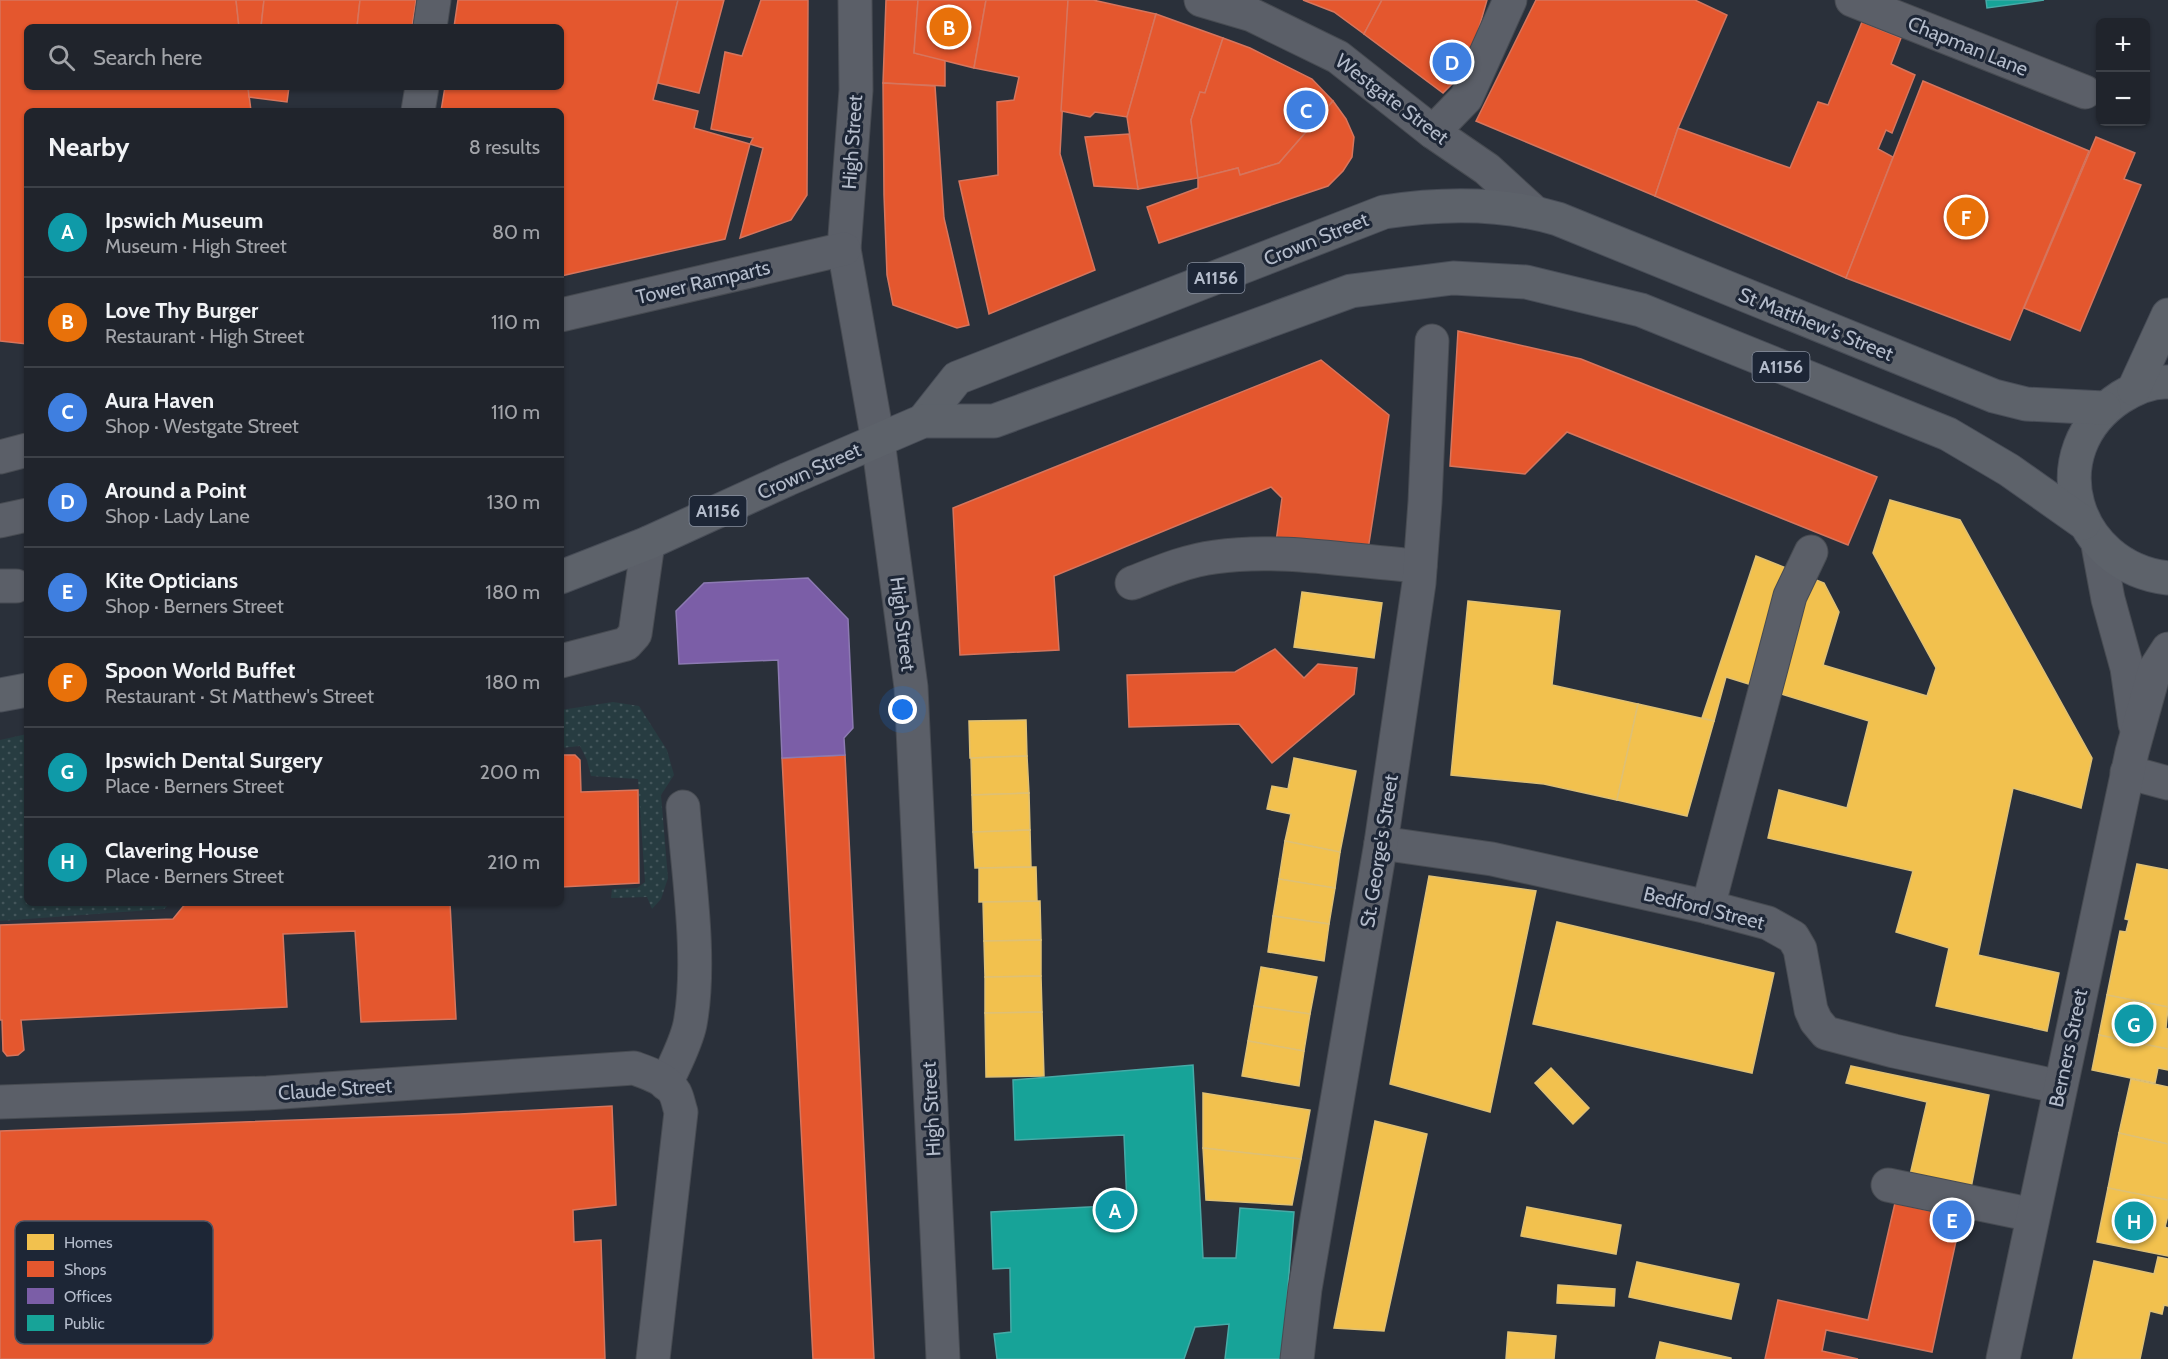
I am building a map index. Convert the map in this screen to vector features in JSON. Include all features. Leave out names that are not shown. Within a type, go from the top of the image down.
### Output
[{"type":"main road","name":"Crown Street","points":[[923,421],[957,378],[1384,212],[1421,206],[1495,206],[1534,212]]},
{"type":"main road","name":"St Matthew's Street","points":[[1534,212],[1558,219],[1994,396],[2026,404],[2104,408]]},
{"type":"main road","name":"Crown Street","points":[[564,577],[648,543],[923,421],[994,421],[1351,291],[1453,278],[1526,282],[1641,310],[1948,434],[2008,470],[2091,534]]},
{"type":"main road","points":[[2134,389],[2168,315]]},
{"type":"main road","points":[[2168,382],[2134,389],[2104,408],[2085,434],[2075,463],[2075,494],[2091,534],[2118,562],[2141,573],[2168,578]]},
{"type":"main road","points":[[0,695],[24,691]]},
{"type":"street","points":[[430,24],[434,0]]},
{"type":"street","name":"High Street","points":[[855,0],[855,90],[844,249],[878,441],[911,687],[943,1359]]},
{"type":"street","name":"Westgate Street","points":[[1201,0],[1255,7],[1338,57],[1433,132],[1487,169],[1534,212]]},
{"type":"street","points":[[1433,132],[1466,98],[1510,0]]},
{"type":"street","name":"Chapman Lane","points":[[1852,0],[2085,93]]},
{"type":"street","points":[[418,108],[422,90]]},
{"type":"street","name":"Tower Ramparts","points":[[564,314],[844,249]]},
{"type":"street","name":"St. George's Street","points":[[1297,1359],[1305,1289],[1381,843],[1420,566],[1432,341]]},
{"type":"street","points":[[0,457],[24,451]]},
{"type":"street","points":[[0,521],[24,516]]},
{"type":"street","name":"Berners Street","points":[[2091,534],[2127,668],[2137,738]]},
{"type":"street","points":[[564,660],[626,644],[635,634],[648,543]]},
{"type":"street","points":[[1707,907],[1790,596],[1811,552]]},
{"type":"street","points":[[1132,584],[1174,566],[1234,554],[1287,555],[1420,566]]},
{"type":"street","name":"Berners Street","points":[[2003,1359],[2127,772],[2155,669],[2168,649]]},
{"type":"street","points":[[2127,772],[2168,783]]},
{"type":"street","points":[[653,1359],[681,1112],[675,1093],[666,1084],[690,1025],[693,986],[694,946],[683,807]]},
{"type":"street","name":"Bedford Street","points":[[1381,843],[1492,859],[1768,922],[1793,937],[1800,949],[1811,1010],[1816,1022],[1826,1033],[1894,1051],[2060,1088]]},
{"type":"street","name":"Claude Street","points":[[0,1102],[267,1093],[634,1068],[650,1073],[666,1084]]},
{"type":"street","points":[[1888,1185],[2033,1215]]},
{"type":"green space","points":[[613,702],[639,706],[667,750],[674,775],[661,795],[668,878],[661,899],[652,909],[647,897],[611,898],[612,889],[637,888],[645,882],[638,779],[591,776],[580,746],[564,748],[564,710]]},
{"type":"green space","points":[[24,735],[24,906],[167,906],[164,909],[0,921],[0,740]]},
{"type":"building: Homes","points":[[1890,500],[1960,520],[2092,758],[2081,808],[2013,788],[1978,955],[2059,973],[2047,1031],[1936,1006],[1949,948],[1896,932],[1913,871],[1768,838],[1779,790],[1847,808],[1869,721],[1726,677],[1714,721],[1702,718],[1756,556],[1824,583],[1839,612],[1823,665],[1927,696],[1936,668],[1873,553]]},
{"type":"building: Homes","points":[[1302,592],[1382,603],[1374,658],[1294,647]]},
{"type":"building: Homes","points":[[1468,601],[1560,611],[1552,685],[1638,704],[1617,800],[1544,784],[1451,775]]},
{"type":"building: Homes","points":[[1638,704],[1714,721],[1687,816],[1617,800]]},
{"type":"building: Homes","points":[[1026,720],[1027,756],[970,758],[969,721]]},
{"type":"building: Homes","points":[[1027,756],[1029,793],[972,795],[971,758]]},
{"type":"building: Homes","points":[[1294,758],[1356,771],[1340,852],[1285,841],[1291,814],[1267,809],[1272,786],[1288,789]]},
{"type":"building: Homes","points":[[1029,793],[1030,830],[973,832],[972,795]]},
{"type":"building: Homes","points":[[1030,830],[1031,867],[975,868],[973,832]]},
{"type":"building: Homes","points":[[1285,841],[1340,852],[1335,888],[1279,879]]},
{"type":"building: Homes","points":[[2137,864],[2168,870],[2168,1007],[2107,995],[2120,931],[2126,932],[2129,920],[2125,919]]},
{"type":"building: Homes","points":[[1036,867],[1037,901],[979,902],[979,868]]},
{"type":"building: Homes","points":[[1429,876],[1536,891],[1490,1112],[1390,1084]]},
{"type":"building: Homes","points":[[1279,879],[1335,888],[1329,924],[1273,916]]},
{"type":"building: Homes","points":[[1040,901],[1041,940],[984,941],[983,902]]},
{"type":"building: Homes","points":[[1273,916],[1329,924],[1324,961],[1268,952]]},
{"type":"building: Homes","points":[[1557,922],[1774,973],[1752,1073],[1533,1024]]},
{"type":"building: Homes","points":[[1041,940],[1041,976],[985,977],[984,941]]},
{"type":"building: Homes","points":[[1261,967],[1317,977],[1310,1014],[1254,1006]]},
{"type":"building: Homes","points":[[1041,976],[1042,1012],[985,1013],[985,977]]},
{"type":"building: Homes","points":[[2107,995],[2168,1007],[2166,1028],[2168,1029],[2168,1049],[2099,1035]]},
{"type":"building: Homes","points":[[1254,1006],[1310,1014],[1304,1051],[1248,1041]]},
{"type":"building: Homes","points":[[1042,1012],[1044,1076],[986,1077],[985,1013]]},
{"type":"building: Homes","points":[[2099,1035],[2168,1049],[2168,1070],[2158,1068],[2155,1083],[2092,1070]]},
{"type":"building: Homes","points":[[1248,1041],[1304,1051],[1299,1086],[1242,1076]]},
{"type":"building: Homes","points":[[1851,1066],[1989,1095],[1971,1188],[1910,1175],[1927,1102],[1846,1083]]},
{"type":"building: Homes","points":[[1551,1068],[1589,1108],[1573,1124],[1535,1083]]},
{"type":"building: Homes","points":[[2131,1079],[2168,1087],[2168,1144],[2119,1133]]},
{"type":"building: Homes","points":[[1203,1093],[1310,1110],[1301,1159],[1203,1148]]},
{"type":"building: Homes","points":[[1375,1121],[1427,1134],[1384,1331],[1334,1328]]},
{"type":"building: Homes","points":[[2119,1133],[2168,1144],[2168,1200],[2108,1188]]},
{"type":"building: Homes","points":[[1203,1148],[1301,1159],[1292,1205],[1206,1200]]},
{"type":"building: Homes","points":[[2108,1188],[2168,1200],[2165,1227],[2168,1228],[2168,1256],[2097,1242]]},
{"type":"building: Homes","points":[[1527,1207],[1621,1225],[1616,1254],[1521,1236]]},
{"type":"building: Homes","points":[[2158,1257],[2168,1259],[2168,1306],[2164,1305],[2162,1314],[2150,1311],[2140,1359],[2073,1359],[2094,1261],[2154,1274]]},
{"type":"building: Homes","points":[[1637,1262],[1739,1284],[1731,1319],[1629,1297]]},
{"type":"building: Homes","points":[[1558,1285],[1615,1289],[1614,1306],[1557,1303]]},
{"type":"building: Homes","points":[[1508,1332],[1556,1336],[1554,1359],[1506,1359]]},
{"type":"building: Homes","points":[[1660,1342],[1731,1358],[1731,1359],[1656,1359]]},
{"type":"building: Shops","points":[[0,0],[236,0],[239,24],[24,24],[24,90],[248,90],[251,108],[24,108],[24,344],[0,341]]},
{"type":"building: Shops","points":[[236,0],[264,0],[261,24],[239,24]]},
{"type":"building: Shops","points":[[264,0],[360,0],[357,24],[261,24]]},
{"type":"building: Shops","points":[[360,0],[416,0],[412,24],[357,24]]},
{"type":"building: Shops","points":[[458,0],[678,0],[653,100],[698,111],[694,128],[750,144],[725,239],[564,275],[564,108],[442,108],[444,90],[564,90],[564,24],[454,24]]},
{"type":"building: Shops","points":[[678,0],[724,0],[699,93],[658,83]]},
{"type":"building: Shops","points":[[761,0],[808,0],[807,195],[791,220],[740,238],[763,148],[750,144],[753,138],[711,129],[725,52],[742,56]]},
{"type":"building: Shops","points":[[886,0],[918,0],[914,53],[945,60],[945,86],[883,83]]},
{"type":"building: Shops","points":[[918,0],[986,0],[974,68],[914,53]]},
{"type":"building: Shops","points":[[986,0],[1068,0],[1060,154],[1095,270],[989,314],[959,181],[998,175],[997,102],[1014,100],[1019,77],[974,68]]},
{"type":"building: Shops","points":[[1068,0],[1093,0],[1156,14],[1127,117],[1095,112],[1090,117],[1061,111]]},
{"type":"building: Shops","points":[[1303,0],[1382,0],[1364,34],[1334,12]]},
{"type":"building: Shops","points":[[1382,0],[1487,0],[1467,69],[1443,93],[1364,34]]},
{"type":"building: Shops","points":[[1536,0],[1695,0],[1727,15],[1678,128],[1655,196],[1476,121]]},
{"type":"building: Shops","points":[[1156,14],[1223,38],[1205,93],[1200,92],[1191,120],[1198,178],[1138,189],[1127,117]]},
{"type":"building: Shops","points":[[1862,22],[1901,38],[1891,64],[1915,75],[1892,133],[1886,130],[1878,149],[1893,157],[1846,278],[1655,196],[1678,128],[1790,168],[1818,102],[1828,105]]},
{"type":"building: Shops","points":[[1223,38],[1250,48],[1312,79],[1333,101],[1279,163],[1240,175],[1238,168],[1198,178],[1191,120],[1200,92],[1205,93]]},
{"type":"building: Shops","points":[[1923,81],[2089,151],[2010,340],[1846,278]]},
{"type":"building: Shops","points":[[883,83],[935,86],[944,218],[969,325],[957,328],[893,305],[887,275]]},
{"type":"building: Shops","points":[[248,90],[289,90],[287,102],[249,97]]},
{"type":"building: Shops","points":[[1333,101],[1346,119],[1354,137],[1352,157],[1343,171],[1328,186],[1159,243],[1147,207],[1198,188],[1198,178],[1238,168],[1240,175],[1279,163]]},
{"type":"building: Shops","points":[[1129,134],[1138,189],[1094,186],[1085,137]]},
{"type":"building: Shops","points":[[2096,137],[2135,153],[2124,179],[2141,185],[2080,331],[2024,308]]},
{"type":"building: Shops","points":[[1458,331],[1581,359],[1877,477],[1848,545],[1567,432],[1525,474],[1450,466]]},
{"type":"building: Shops","points":[[1321,360],[1389,415],[1367,556],[1276,542],[1282,498],[1271,487],[1054,576],[1059,650],[960,655],[953,508]]},
{"type":"building: Shops","points":[[1275,649],[1304,678],[1318,664],[1357,668],[1354,694],[1272,763],[1239,724],[1129,727],[1127,675],[1235,672]]},
{"type":"building: Shops","points":[[564,755],[575,755],[580,760],[581,792],[638,790],[639,883],[564,887]]},
{"type":"building: Shops","points":[[845,755],[874,1359],[813,1359],[782,758]]},
{"type":"building: Shops","points":[[184,906],[450,906],[456,1019],[361,1022],[355,931],[283,934],[287,1007],[21,1020],[24,1050],[18,1055],[7,1056],[3,1051],[2,1020],[0,1020],[0,925],[173,919]]},
{"type":"building: Shops","points":[[612,1106],[616,1205],[573,1210],[574,1242],[601,1240],[605,1359],[0,1359],[0,1131]]},
{"type":"building: Shops","points":[[1895,1203],[1961,1218],[1932,1352],[1826,1330],[1822,1351],[1858,1359],[1765,1359],[1778,1300],[1868,1320]]},
{"type":"building: Offices","points":[[808,578],[848,619],[853,728],[844,738],[845,755],[782,758],[778,660],[679,664],[676,611],[704,583]]},
{"type":"building: Public","points":[[1986,0],[2044,0],[1987,8]]},
{"type":"building: Public","points":[[1193,1065],[1203,1258],[1236,1258],[1240,1208],[1294,1212],[1282,1359],[1225,1359],[1229,1324],[1195,1327],[1184,1359],[997,1359],[994,1334],[1011,1332],[1010,1268],[993,1269],[991,1212],[1127,1205],[1124,1135],[1015,1140],[1013,1080]]},
{"type":"place","name":"Love Thy Burger","points":[[949,27]]},
{"type":"place","name":"Around a Point","points":[[1452,62]]},
{"type":"place","name":"Aura Haven","points":[[1306,110]]},
{"type":"place","name":"Spoon World Buffet","points":[[1966,217]]},
{"type":"place","name":"Ipswich Dental Surgery","points":[[2134,1024]]},
{"type":"place","name":"Ipswich Museum","points":[[1115,1210]]},
{"type":"place","name":"Kite Opticians","points":[[1952,1220]]},
{"type":"place","name":"Clavering House","points":[[2134,1221]]}]
